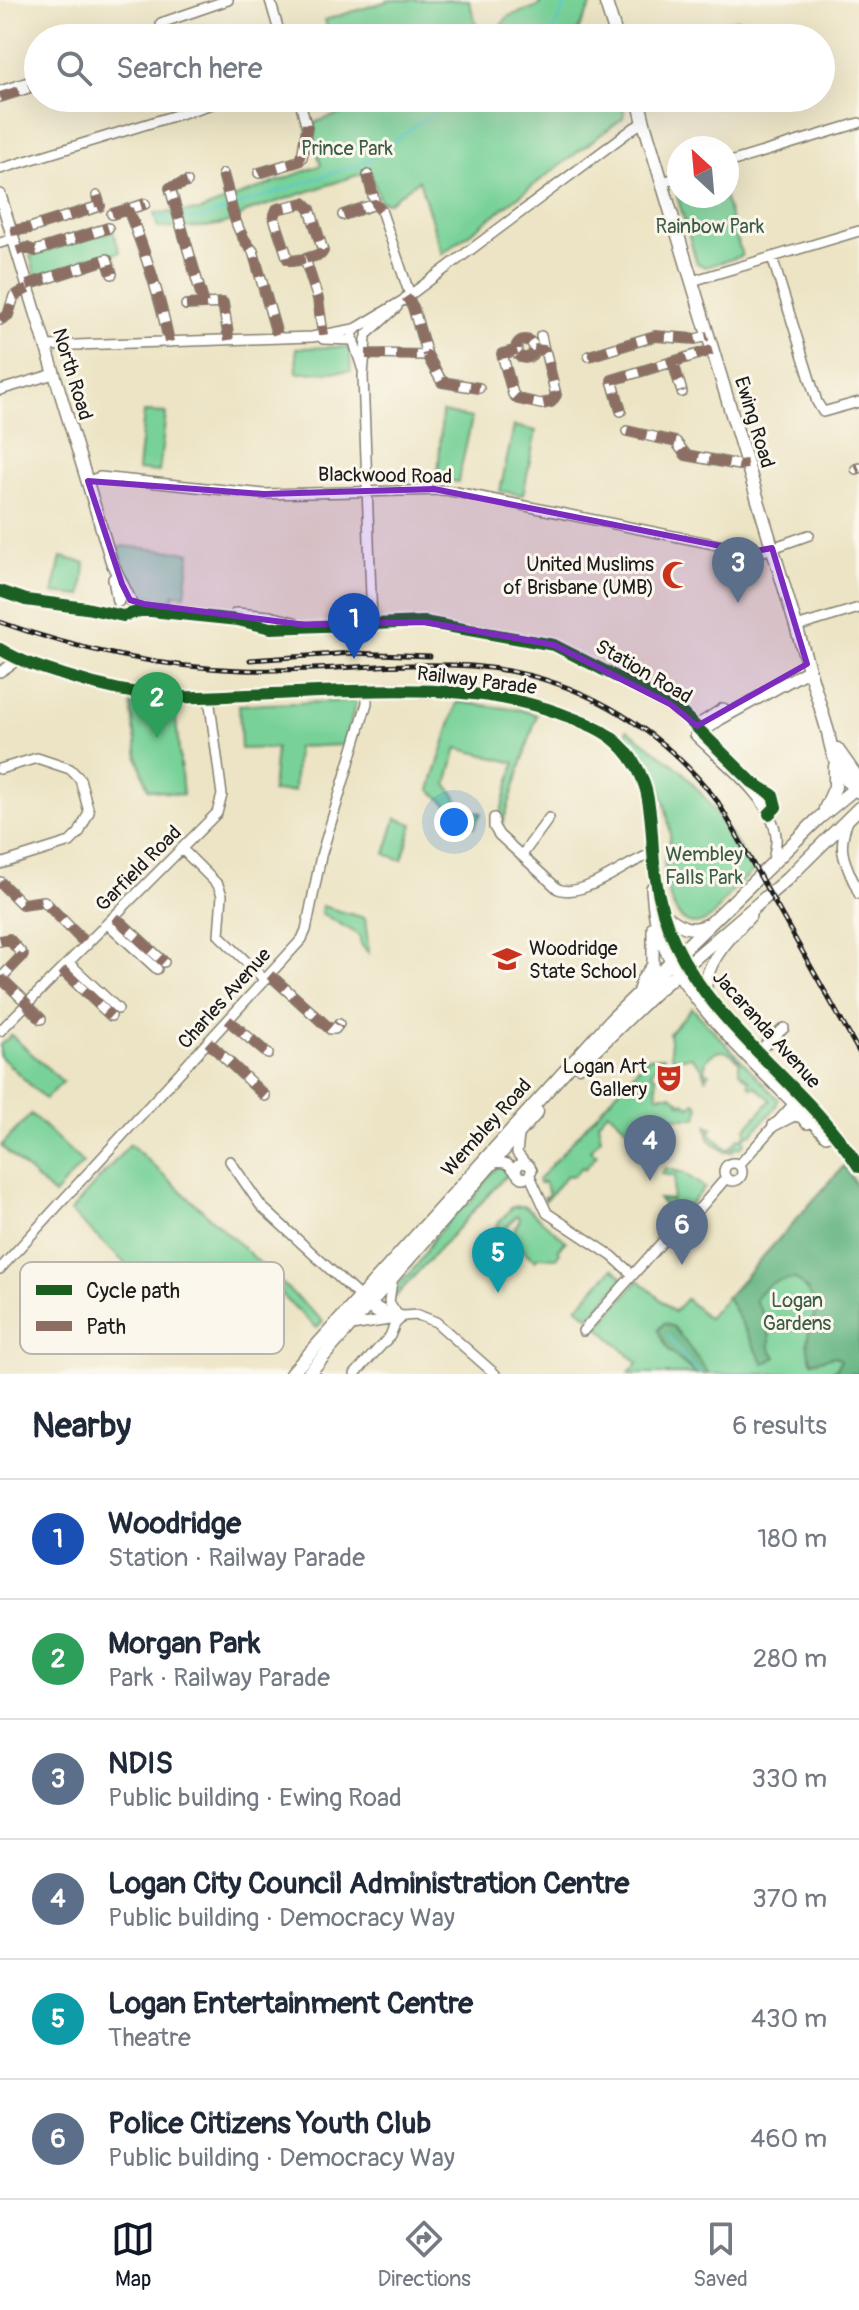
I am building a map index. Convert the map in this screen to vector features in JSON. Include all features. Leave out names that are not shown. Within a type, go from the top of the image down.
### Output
[{"type":"main road","points":[[605,0],[613,24]]},
{"type":"main road","name":"Ewing Road","points":[[636,112],[644,123]]},
{"type":"main road","name":"Ewing Road","points":[[641,112],[828,732],[836,755],[858,787]]},
{"type":"main road","points":[[819,818],[835,787],[836,755],[859,768]]},
{"type":"main road","name":"Wembley Road","points":[[291,1374],[392,1281],[492,1163],[679,963],[715,920],[819,818],[858,787]]},
{"type":"main road","name":"Wembley Road","points":[[308,1374],[351,1326],[478,1164],[639,990],[760,903],[859,808]]},
{"type":"street","points":[[161,23],[228,0]]},
{"type":"street","points":[[270,0],[277,24]]},
{"type":"street","points":[[0,91],[24,83]]},
{"type":"street","points":[[0,97],[24,89]]},
{"type":"street","points":[[0,169],[186,112]]},
{"type":"street","points":[[259,173],[299,161],[305,143],[307,122],[304,112]]},
{"type":"street","points":[[46,346],[355,335],[644,123]]},
{"type":"street","points":[[739,159],[859,123]]},
{"type":"street","points":[[223,174],[235,220],[244,243],[253,251],[278,338]]},
{"type":"street","points":[[368,175],[427,355],[442,382],[479,388]]},
{"type":"street","points":[[662,182],[667,181]]},
{"type":"street","points":[[187,182],[170,188],[204,304]]},
{"type":"street","name":"North Road","points":[[0,195],[123,605]]},
{"type":"street","points":[[0,243],[14,240],[30,228],[100,206],[97,196]]},
{"type":"street","points":[[112,214],[145,204]]},
{"type":"street","points":[[307,204],[323,251],[305,259],[292,261],[286,257],[274,217],[277,209],[307,204]]},
{"type":"street","points":[[343,215],[378,207]]},
{"type":"street","points":[[128,209],[139,233],[163,310],[169,342]]},
{"type":"street","points":[[14,240],[35,251],[108,228]]},
{"type":"street","points":[[692,281],[859,231]]},
{"type":"street","points":[[772,257],[817,402],[823,412],[859,402]]},
{"type":"street","points":[[0,320],[8,315],[14,296],[28,287],[107,259],[112,274]]},
{"type":"street","points":[[305,259],[318,299],[317,336]]},
{"type":"street","points":[[355,335],[360,343],[406,298]]},
{"type":"street","points":[[186,305],[223,303],[229,340]]},
{"type":"street","points":[[355,335],[363,376],[372,623]]},
{"type":"street","points":[[363,376],[367,336]]},
{"type":"street","points":[[539,350],[525,340],[518,344],[517,350],[502,354],[513,394],[518,399],[555,405],[556,386],[539,350],[541,336]]},
{"type":"street","points":[[589,356],[655,336],[695,339],[708,336]]},
{"type":"street","points":[[621,411],[612,380],[712,350]]},
{"type":"street","points":[[366,354],[427,355]]},
{"type":"street","points":[[673,362],[682,392]]},
{"type":"street","points":[[0,390],[54,374]]},
{"type":"street","points":[[627,431],[676,442],[686,455],[737,465],[747,464]]},
{"type":"street","name":"Blackwood Road","points":[[88,481],[100,477],[264,494],[446,490],[751,552],[764,552],[809,535]]},
{"type":"street","name":"Station Road","points":[[0,591],[26,600],[86,608],[123,605],[137,611],[238,620],[256,627],[271,622],[306,625],[438,623],[559,650],[676,707],[751,782],[761,794],[776,836],[772,865]]},
{"type":"street","points":[[796,627],[859,608]]},
{"type":"street","name":"Railway Parade","points":[[0,649],[18,660],[112,690],[170,697],[431,690],[517,701],[596,727],[631,757],[650,798],[658,932],[679,963]]},
{"type":"street","points":[[0,672],[18,660]]},
{"type":"street","points":[[698,731],[808,667]]},
{"type":"street","name":"Charles Avenue","points":[[0,1269],[302,939],[321,856],[367,703],[367,692]]},
{"type":"street","name":"Garfield Road","points":[[0,1031],[217,813],[222,795],[209,697]]},
{"type":"street","points":[[0,769],[37,758],[70,769],[80,779],[89,812],[79,833],[70,842],[0,864]]},
{"type":"street","points":[[494,818],[494,827],[499,835],[558,889],[571,892],[654,853]]},
{"type":"street","points":[[522,855],[549,818]]},
{"type":"street","points":[[849,818],[841,840],[843,856],[859,894]]},
{"type":"street","points":[[816,850],[834,847],[843,856]]},
{"type":"street","points":[[182,849],[218,885],[222,895],[219,935],[330,1029],[335,1029],[339,1024]]},
{"type":"street","points":[[0,882],[22,904],[44,901],[87,945]]},
{"type":"street","points":[[706,993],[706,981],[712,965],[760,903]]},
{"type":"street","points":[[639,990],[653,965],[658,912],[691,929],[715,920]]},
{"type":"street","points":[[112,920],[160,965]]},
{"type":"street","points":[[4,936],[23,955],[34,960]]},
{"type":"street","points":[[23,955],[1,978],[41,1019]]},
{"type":"street","name":"Jacaranda Avenue","points":[[679,963],[754,1055]]},
{"type":"street","name":"Jacaranda Avenue","points":[[679,963],[705,1009],[798,1100],[859,1167]]},
{"type":"street","points":[[66,966],[115,1012]]},
{"type":"street","points":[[228,1020],[268,1054]]},
{"type":"street","points":[[754,1055],[784,1028]]},
{"type":"street","points":[[208,1042],[265,1096]]},
{"type":"street","points":[[583,1331],[681,1221],[701,1207],[726,1178],[734,1181],[740,1178],[739,1165],[798,1100]]},
{"type":"street","name":"Jacaranda Avenue","points":[[798,1100],[859,1174]]},
{"type":"street","points":[[774,1125],[789,1116],[802,1117],[827,1143],[841,1152]]},
{"type":"street","points":[[520,1132],[517,1153],[531,1167],[530,1176],[547,1213],[612,1256],[633,1275]]},
{"type":"street","points":[[230,1161],[261,1206],[367,1303],[396,1317]]},
{"type":"street","points":[[492,1163],[502,1162],[522,1178],[530,1176]]},
{"type":"street","points":[[516,1171],[518,1165],[525,1163]]},
{"type":"street","points":[[355,1374],[390,1336],[395,1324],[396,1317],[389,1302],[392,1281]]},
{"type":"street","points":[[351,1326],[418,1315],[436,1322],[495,1374]]},
{"type":"highlighted area","points":[[88,481],[264,494],[434,489],[751,552],[772,548],[807,664],[697,726],[670,704],[554,645],[424,622],[306,625],[144,604],[130,600],[122,584]]},
{"type":"green space","points":[[391,0],[469,0],[476,24],[326,24],[325,20]]},
{"type":"green space","points":[[542,0],[594,0],[581,24],[502,24],[509,16],[539,6]]},
{"type":"green space","points":[[737,19],[739,24],[721,24]]},
{"type":"green space","name":"Prince Park","points":[[346,112],[624,112],[623,118],[442,254],[419,180],[389,202],[380,201],[370,171],[246,212],[228,222],[205,227],[158,228],[154,213],[199,211],[321,165],[311,134],[316,122]]},
{"type":"green space","name":"Rainbow Park","points":[[681,208],[728,208],[742,256],[705,267],[697,263]]},
{"type":"green space","points":[[113,231],[120,252],[36,277],[30,256]]},
{"type":"green space","points":[[346,347],[350,351],[351,371],[297,373],[296,348]]},
{"type":"green space","points":[[144,412],[166,413],[159,472],[138,470]]},
{"type":"green space","points":[[442,412],[472,418],[458,482],[438,478]]},
{"type":"green space","points":[[514,426],[536,431],[523,495],[500,491]]},
{"type":"green space","points":[[119,548],[190,553],[185,595],[173,594],[173,600],[154,600],[155,597],[147,596],[144,599],[138,595],[127,577]]},
{"type":"green space","points":[[61,557],[85,563],[82,596],[53,593]]},
{"type":"green space","points":[[457,702],[537,715],[501,829],[499,818],[515,763],[457,748],[447,784],[463,808],[481,813],[474,827],[430,790]]},
{"type":"green space","points":[[356,703],[343,745],[297,747],[294,791],[272,792],[276,748],[241,749],[239,705]]},
{"type":"green space","points":[[131,704],[175,708],[183,795],[148,789],[138,758]]},
{"type":"green space","name":"Wembley Falls Park","points":[[627,729],[681,770],[706,799],[754,870],[707,920],[695,924],[686,922],[672,904],[665,867],[670,839],[666,809],[651,767],[624,735]]},
{"type":"green space","points":[[396,818],[413,824],[402,860],[385,854]]},
{"type":"green space","points":[[322,906],[365,918],[369,953],[361,945],[359,935],[321,913]]},
{"type":"green space","points":[[692,1008],[778,1099],[776,1107],[751,1135],[744,1138],[745,1143],[740,1148],[735,1146],[733,1152],[725,1152],[709,1139],[707,1126],[713,1128],[709,1132],[728,1150],[740,1137],[742,1139],[746,1128],[771,1100],[748,1084],[750,1081],[739,1072],[739,1061],[727,1052],[714,1053],[706,1060],[705,1071],[709,1073],[706,1078],[702,1068],[691,1057],[672,1059],[669,1033]]},
{"type":"green space","points":[[11,1035],[63,1082],[45,1099],[0,1056],[0,1045]]},
{"type":"green space","points":[[664,1057],[651,1072],[656,1077],[657,1095],[672,1095],[690,1107],[695,1102],[699,1106],[697,1118],[658,1118],[658,1132],[652,1132],[652,1137],[637,1138],[608,1111],[598,1122],[601,1138],[590,1150],[597,1155],[585,1169],[582,1167],[575,1175],[566,1176],[545,1201],[544,1197],[549,1195],[544,1182],[539,1184],[538,1180],[647,1058]]},
{"type":"green space","points":[[31,1114],[83,1163],[54,1195],[1,1146]]},
{"type":"green space","points":[[130,1144],[259,1262],[124,1262],[70,1212]]},
{"type":"green space","points":[[502,1163],[511,1170],[392,1297],[393,1291],[418,1264],[435,1236],[460,1209],[470,1203],[490,1174]]},
{"type":"green space","name":"Logan Gardens","points":[[844,1166],[859,1189],[859,1374],[628,1374],[638,1363],[598,1327],[639,1280],[674,1312],[686,1299],[708,1318]]},
{"type":"green space","points":[[844,1166],[859,1189],[859,1374],[816,1374],[836,1370],[841,1360],[835,1356],[812,1362],[808,1338],[815,1311],[814,1302],[796,1279],[772,1283],[755,1300],[767,1322],[770,1348],[776,1357],[764,1364],[727,1297]]},
{"type":"green space","points":[[665,1168],[684,1173],[705,1188],[692,1202],[673,1213],[658,1199],[672,1200],[675,1176],[661,1174]]},
{"type":"green space","points":[[525,1206],[566,1241],[558,1249],[560,1252],[556,1258],[537,1257],[535,1261],[510,1238],[520,1219],[517,1215],[502,1232],[496,1226],[512,1207]]},
{"type":"green space","points":[[613,1268],[624,1278],[589,1317],[577,1307]]},
{"type":"green space","points":[[284,1285],[323,1321],[317,1328],[284,1297]]},
{"type":"green space","points":[[664,1323],[674,1327],[709,1374],[696,1374],[669,1351],[658,1330]]},
{"type":"waterway","points":[[556,24],[568,0]]},
{"type":"waterway","points":[[235,206],[368,161],[434,112]]},
{"type":"waterway","points":[[182,218],[200,219],[229,208]]},
{"type":"waterway","points":[[156,218],[175,218]]},
{"type":"waterway","points":[[668,1335],[700,1374]]},
{"type":"railway","points":[[0,622],[59,641],[120,655],[211,668],[271,670],[443,665],[509,671],[578,692],[610,707],[668,749],[718,802],[859,1052]]},
{"type":"railway","points":[[250,660],[352,653],[430,656]]},
{"type":"marked path","points":[[0,97],[24,89]]},
{"type":"marked path","points":[[259,173],[299,161],[307,122]]},
{"type":"marked path","points":[[223,174],[237,224],[253,251],[278,338]]},
{"type":"marked path","points":[[368,175],[375,204]]},
{"type":"marked path","points":[[187,182],[170,188],[204,304]]},
{"type":"marked path","points":[[11,231],[100,206],[97,196]]},
{"type":"marked path","points":[[305,259],[288,259],[274,217],[277,209],[304,203],[310,209],[323,251],[305,259],[318,299],[323,335]]},
{"type":"marked path","points":[[112,214],[145,204]]},
{"type":"marked path","points":[[343,215],[375,204],[381,210]]},
{"type":"marked path","points":[[128,209],[152,274],[169,342]]},
{"type":"marked path","points":[[17,251],[27,248],[35,251],[108,228]]},
{"type":"marked path","points":[[27,285],[107,259],[112,274]]},
{"type":"marked path","points":[[0,320],[8,315],[14,296],[28,289]]},
{"type":"marked path","points":[[406,297],[413,307],[427,355]]},
{"type":"marked path","points":[[186,305],[223,303],[229,340]]},
{"type":"marked path","points":[[589,356],[655,336],[695,339],[708,336]]},
{"type":"marked path","points":[[525,340],[534,349],[525,358],[516,349],[525,340]]},
{"type":"marked path","points":[[517,350],[502,354],[513,394],[518,399],[541,404],[551,402],[556,395],[546,354],[544,350],[534,349]]},
{"type":"marked path","points":[[621,411],[612,380],[712,350]]},
{"type":"marked path","points":[[366,354],[427,355],[442,382],[479,388]]},
{"type":"marked path","points":[[673,362],[682,392]]},
{"type":"marked path","points":[[627,431],[676,442],[686,455],[747,464]]},
{"type":"marked path","points":[[0,882],[22,904],[44,901],[87,945]]},
{"type":"marked path","points":[[115,917],[164,962]]},
{"type":"marked path","points":[[0,941],[9,939],[23,955],[0,979]]},
{"type":"marked path","points":[[62,970],[111,1016]]},
{"type":"marked path","points":[[270,975],[330,1029],[335,1029],[339,1024]]},
{"type":"marked path","points":[[1,978],[28,1004]]},
{"type":"marked path","points":[[27,1005],[41,1019]]},
{"type":"marked path","points":[[228,1020],[268,1054]]},
{"type":"marked path","points":[[208,1042],[265,1096]]},
{"type":"cycle path","points":[[0,591],[26,600],[123,616],[151,611],[238,620],[271,628],[424,622],[554,645],[676,707],[752,782],[773,795],[776,807],[769,814]]},
{"type":"cycle path","points":[[0,649],[50,671],[142,694],[188,697],[405,690],[485,695],[559,713],[605,733],[631,757],[645,788],[660,900],[671,935],[693,975],[738,1031],[838,1137],[859,1167]]},
{"type":"place","name":"United Muslims of Brisbane (UMB)","points":[[676,575]]},
{"type":"place","name":"NDIS","points":[[738,603]]},
{"type":"place","name":"Woodridge","points":[[354,659]]},
{"type":"place","name":"Morgan Park","points":[[157,738]]},
{"type":"place","name":"Woodridge State School","points":[[507,959]]},
{"type":"place","name":"Logan Art Gallery","points":[[669,1078]]},
{"type":"place","name":"Logan City Council Administration Centre","points":[[650,1181]]},
{"type":"place","name":"Police Citizens Youth Club","points":[[682,1265]]},
{"type":"place","name":"Logan Entertainment Centre","points":[[498,1293]]}]
